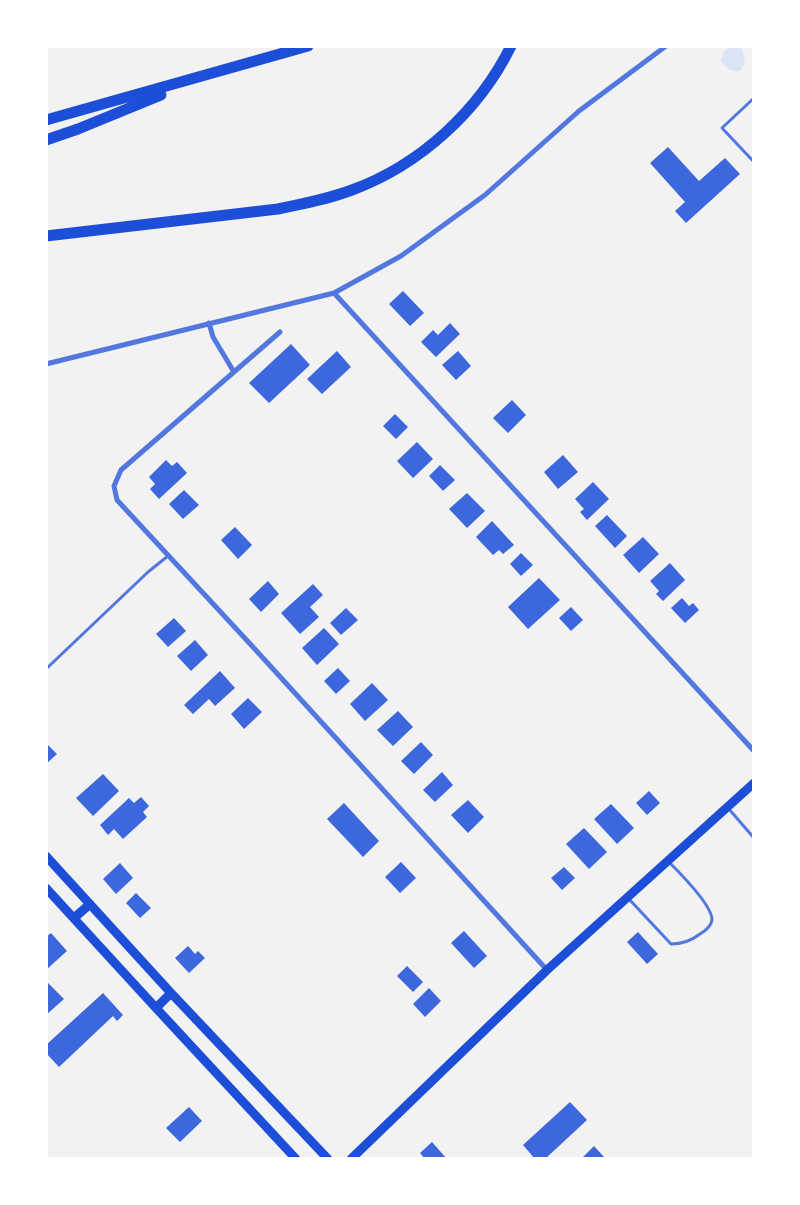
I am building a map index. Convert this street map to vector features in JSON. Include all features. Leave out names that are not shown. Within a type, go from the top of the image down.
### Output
[{"type":"highway","points":[[46,120],[308,46]]},
{"type":"highway","points":[[46,236],[278,209],[315,202],[353,190],[388,174],[422,152],[453,126],[480,95],[502,64],[511,46]]},
{"type":"highway","points":[[46,140],[87,126],[209,75]]},
{"type":"main road","points":[[351,1159],[547,970],[754,783]]},
{"type":"main road","points":[[46,856],[171,993],[328,1159]]},
{"type":"main road","points":[[47,890],[296,1159]]},
{"type":"main road","points":[[74,918],[90,904]]},
{"type":"main road","points":[[156,1008],[171,993]]},
{"type":"street","points":[[46,364],[334,293],[401,256],[485,195],[579,111],[666,46]]},
{"type":"street","points":[[334,293],[754,751]]},
{"type":"street","points":[[209,323],[213,337],[234,372]]},
{"type":"street","points":[[280,332],[121,470],[114,486],[117,500],[123,509],[260,655],[547,970]]},
{"type":"lane","points":[[754,98],[722,128],[754,162]]},
{"type":"lane","points":[[46,669],[148,572],[168,556]]},
{"type":"lane","points":[[727,808],[754,838]]},
{"type":"lane","points":[[628,897],[671,944],[680,944],[695,938],[708,929],[712,920],[711,914],[698,892],[668,861]]},
{"type":"shaded area","points":[[731,46],[742,48],[745,62],[740,71],[729,69],[721,60],[724,51]]},
{"type":"building","points":[[668,147],[699,181],[725,158],[740,174],[686,223],[675,211],[685,202],[650,163]]},
{"type":"building","points":[[403,291],[424,313],[410,326],[389,304]]},
{"type":"building","points":[[450,323],[460,334],[436,357],[421,342],[433,330],[438,335]]},
{"type":"building","points":[[291,344],[310,365],[269,403],[249,383]]},
{"type":"building","points":[[337,351],[351,367],[322,394],[307,379]]},
{"type":"building","points":[[458,351],[471,366],[456,380],[442,365]]},
{"type":"building","points":[[512,400],[526,415],[508,433],[493,418]]},
{"type":"building","points":[[395,414],[408,427],[396,439],[383,426]]},
{"type":"building","points":[[417,442],[433,459],[413,478],[397,461]]},
{"type":"building","points":[[563,455],[578,472],[558,489],[544,472]]},
{"type":"building","points":[[166,460],[172,466],[177,462],[187,473],[159,499],[150,489],[155,484],[149,477]]},
{"type":"building","points":[[440,465],[455,480],[443,491],[429,476]]},
{"type":"building","points":[[593,482],[609,499],[587,520],[580,512],[584,509],[575,499]]},
{"type":"building","points":[[184,490],[199,505],[183,519],[169,504]]},
{"type":"building","points":[[467,493],[485,511],[467,528],[449,509]]},
{"type":"building","points":[[607,515],[627,536],[615,548],[595,526]]},
{"type":"building","points":[[492,521],[514,545],[503,554],[499,550],[493,555],[476,537]]},
{"type":"building","points":[[235,527],[252,545],[238,559],[221,540]]},
{"type":"building","points":[[643,537],[659,554],[639,573],[623,555]]},
{"type":"building","points":[[521,553],[533,565],[521,576],[510,564]]},
{"type":"building","points":[[670,563],[685,580],[663,601],[656,594],[659,591],[650,581]]},
{"type":"building","points":[[539,578],[560,600],[528,629],[508,607]]},
{"type":"building","points":[[268,581],[279,594],[261,612],[249,599]]},
{"type":"building","points":[[313,584],[323,595],[310,607],[319,617],[300,634],[281,613]]},
{"type":"building","points":[[682,598],[689,606],[693,603],[699,610],[685,623],[671,608]]},
{"type":"building","points":[[571,607],[583,620],[571,631],[559,618]]},
{"type":"building","points":[[346,608],[358,620],[341,635],[330,623]]},
{"type":"building","points":[[174,618],[186,631],[168,647],[156,634]]},
{"type":"building","points":[[324,628],[339,644],[317,665],[302,648]]},
{"type":"building","points":[[195,640],[208,655],[191,671],[177,656]]},
{"type":"building","points":[[338,668],[350,681],[336,694],[324,681]]},
{"type":"building","points":[[220,671],[235,688],[215,706],[209,699],[193,714],[184,705]]},
{"type":"building","points":[[372,683],[388,700],[365,721],[350,704]]},
{"type":"building","points":[[248,698],[262,712],[244,729],[231,714]]},
{"type":"building","points":[[398,711],[413,727],[393,746],[377,730]]},
{"type":"building","points":[[421,742],[433,755],[414,774],[401,761]]},
{"type":"building","points":[[46,743],[57,754],[46,764]]},
{"type":"building","points":[[442,772],[453,785],[435,802],[423,790]]},
{"type":"building","points":[[103,774],[119,791],[93,816],[76,798]]},
{"type":"building","points":[[649,791],[660,803],[647,815],[636,803]]},
{"type":"building","points":[[141,797],[149,806],[143,812],[147,817],[123,839],[114,829],[108,835],[100,825],[129,798],[134,803]]},
{"type":"building","points":[[468,800],[484,817],[468,833],[451,815]]},
{"type":"building","points":[[344,803],[379,841],[363,857],[327,819]]},
{"type":"building","points":[[611,804],[634,828],[617,844],[594,819]]},
{"type":"building","points":[[584,828],[607,852],[589,869],[566,844]]},
{"type":"building","points":[[401,862],[416,878],[400,893],[385,877]]},
{"type":"building","points":[[120,863],[133,878],[116,894],[103,879]]},
{"type":"building","points":[[564,867],[575,878],[562,890],[551,878]]},
{"type":"building","points":[[136,893],[151,908],[140,918],[126,903]]},
{"type":"building","points":[[464,931],[487,956],[474,968],[451,943]]},
{"type":"building","points":[[638,932],[658,954],[647,964],[627,942]]},
{"type":"building","points":[[51,933],[67,951],[46,970],[46,937]]},
{"type":"building","points":[[188,946],[195,954],[198,951],[205,958],[189,973],[175,958]]},
{"type":"building","points":[[407,966],[423,982],[413,992],[397,976]]},
{"type":"building","points":[[46,981],[64,999],[46,1015]]},
{"type":"building","points":[[429,988],[441,1001],[425,1017],[413,1004]]},
{"type":"building","points":[[103,993],[123,1015],[117,1021],[113,1016],[59,1067],[46,1053],[46,1045]]},
{"type":"building","points":[[570,1102],[587,1120],[545,1159],[535,1159],[523,1145]]},
{"type":"building","points":[[189,1107],[202,1121],[180,1142],[166,1128]]},
{"type":"building","points":[[432,1142],[447,1159],[425,1159],[420,1153]]},
{"type":"building","points":[[594,1146],[605,1158],[581,1159]]}]
